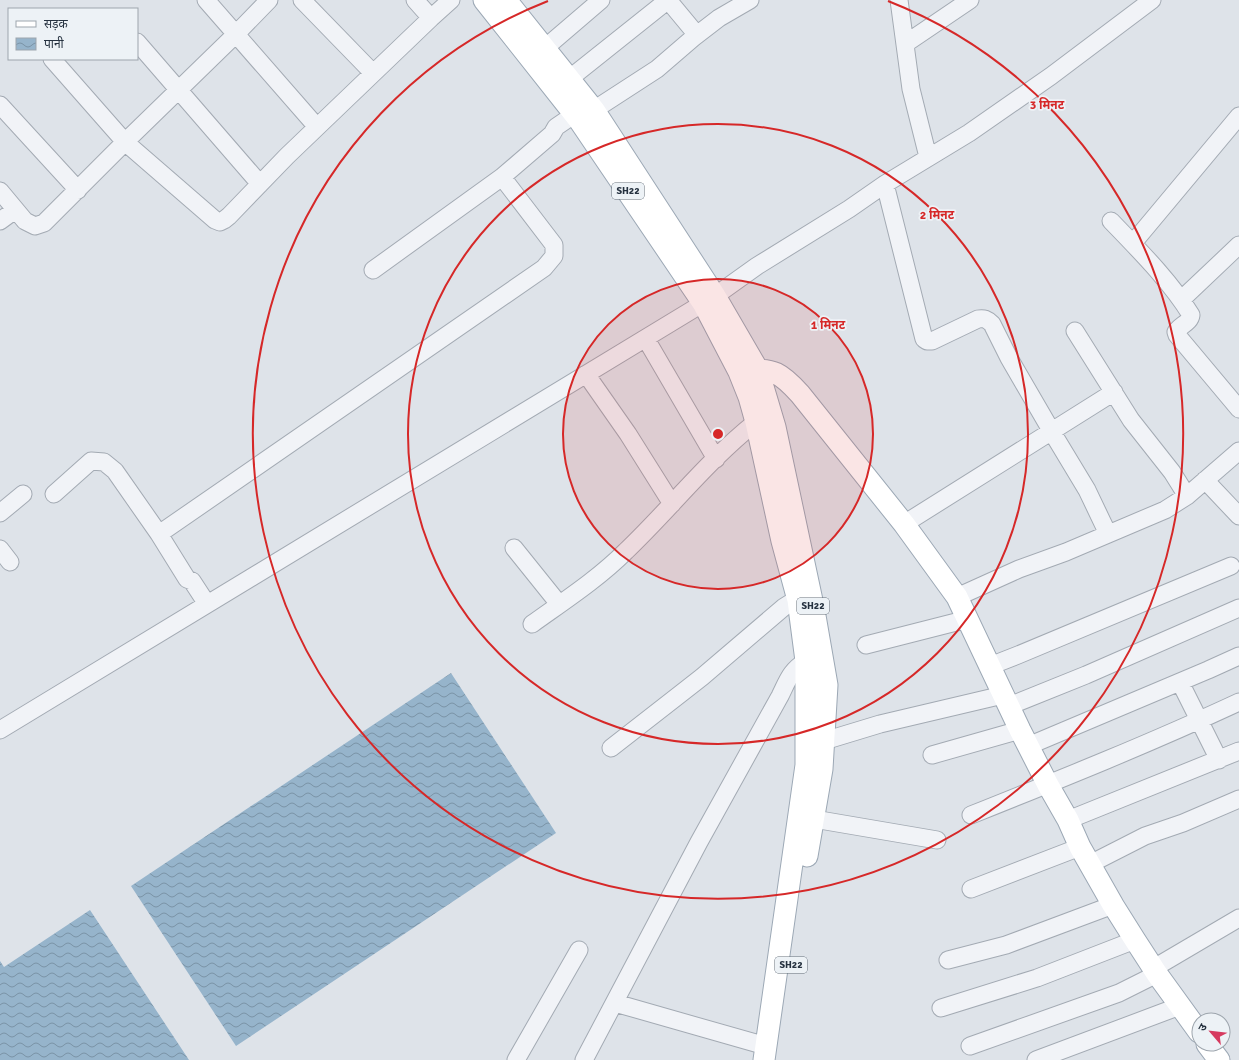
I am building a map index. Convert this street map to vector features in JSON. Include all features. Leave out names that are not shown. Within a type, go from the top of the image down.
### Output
[{"type":"main road","name":"SH22","points":[[484,0],[583,115],[673,244],[709,300],[748,371],[776,427],[804,598],[827,685],[822,769],[814,819],[782,979],[769,1055]]},
{"type":"main road","name":"SH22","points":[[506,0],[569,79],[583,115]]},
{"type":"main road","name":"SH22","points":[[748,371],[749,397],[756,422],[782,541],[804,598],[806,662],[806,765],[782,979]]},
{"type":"main road","points":[[748,371],[774,372],[786,379],[800,394],[904,524],[957,597],[1024,738],[1068,820],[1085,856],[1135,940],[1191,1021]]},
{"type":"street","points":[[206,0],[317,127]]},
{"type":"street","points":[[0,191],[25,221],[35,226],[44,223],[269,0]]},
{"type":"street","points":[[302,0],[373,73]]},
{"type":"street","points":[[415,0],[431,18]]},
{"type":"street","points":[[53,60],[125,142],[215,220],[220,222],[229,216],[317,127],[451,0]]},
{"type":"street","points":[[545,48],[601,0]]},
{"type":"street","points":[[569,79],[668,0],[697,35]]},
{"type":"street","points":[[373,270],[502,177],[552,134],[560,133],[583,115],[657,69],[697,35],[720,18],[750,0]]},
{"type":"street","points":[[899,0],[911,89],[928,157]]},
{"type":"street","points":[[905,44],[970,0]]},
{"type":"street","points":[[0,730],[709,300],[757,266],[969,132],[1050,76],[1152,0]]},
{"type":"street","points":[[138,43],[260,184]]},
{"type":"street","points":[[0,105],[78,190]]},
{"type":"street","points":[[1133,243],[1239,116]]},
{"type":"street","points":[[158,534],[544,268],[554,256],[554,245],[502,177]]},
{"type":"street","points":[[885,184],[924,338],[927,341],[932,341],[978,319],[983,318],[992,324],[1009,358],[1087,490],[1108,534]]},
{"type":"street","points":[[0,221],[15,210]]},
{"type":"street","points":[[1111,221],[1133,243],[1182,299],[1191,317],[1190,320],[1179,327],[1176,332],[1177,335],[1239,409]]},
{"type":"street","points":[[1182,299],[1239,245]]},
{"type":"street","points":[[1075,332],[1131,420],[1172,472],[1187,496]]},
{"type":"street","points":[[646,339],[716,459]]},
{"type":"street","points":[[586,374],[628,434],[672,504]]},
{"type":"street","points":[[904,524],[1114,392]]},
{"type":"street","points":[[532,624],[609,567],[627,551],[736,439],[756,422]]},
{"type":"street","points":[[957,597],[1012,572],[1066,552],[1165,510],[1187,496],[1239,451]]},
{"type":"street","points":[[54,494],[91,461],[104,462],[115,471],[187,579],[186,585],[203,606]]},
{"type":"street","points":[[1205,480],[1239,516]]},
{"type":"street","points":[[0,513],[23,494]]},
{"type":"street","points":[[514,548],[559,604]]},
{"type":"street","points":[[990,666],[1231,566]]},
{"type":"street","points":[[611,748],[702,678],[784,607],[792,602],[804,598]]},
{"type":"street","points":[[824,741],[880,724],[1006,700],[1093,672],[1239,608]]},
{"type":"street","points":[[866,645],[968,619]]},
{"type":"street","points":[[932,755],[1024,738],[1180,682],[1239,656]]},
{"type":"street","points":[[584,1060],[699,842],[791,674],[796,667],[806,662]]},
{"type":"street","points":[[1180,682],[1219,760]]},
{"type":"street","points":[[970,815],[1048,785],[1239,702]]},
{"type":"street","points":[[1068,820],[1239,751]]},
{"type":"street","points":[[971,889],[1085,856],[1145,836],[1183,823],[1239,799]]},
{"type":"street","points":[[814,819],[937,840]]},
{"type":"street","points":[[948,960],[1006,945],[1113,905]]},
{"type":"street","points":[[970,1046],[1114,995],[1156,971],[1239,918]]},
{"type":"street","points":[[941,1008],[1015,986],[1135,940]]},
{"type":"street","points":[[516,1060],[579,950]]},
{"type":"street","points":[[615,1003],[769,1055]]},
{"type":"street","points":[[1036,1060],[1180,1006]]},
{"type":"water","points":[[451,673],[556,833],[236,1046],[131,886]]},
{"type":"water","points":[[90,910],[189,1060],[0,1060],[0,961],[4,967]]}]
